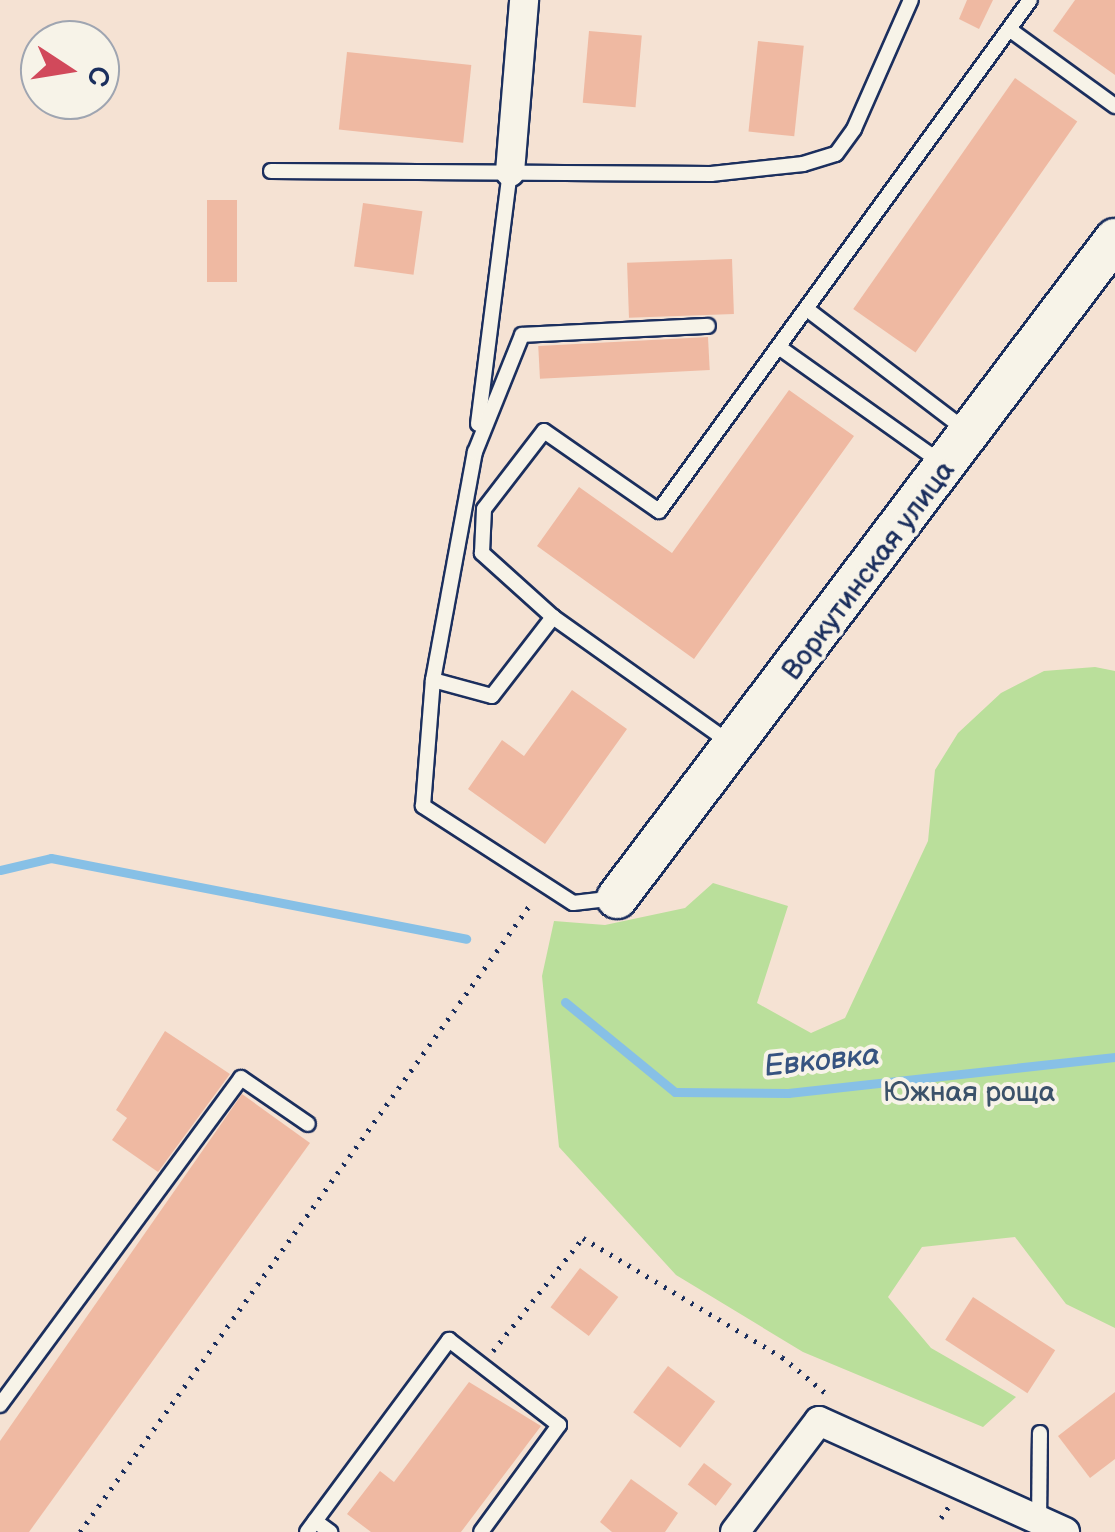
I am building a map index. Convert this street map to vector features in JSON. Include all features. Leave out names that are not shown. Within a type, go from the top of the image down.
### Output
[{"type":"street","points":[[510,172],[524,0]]},
{"type":"street","name":"Воркутинская улица","points":[[616,898],[737,747],[1115,240]]},
{"type":"street","points":[[735,1532],[819,1421],[1052,1528]]},
{"type":"lane","points":[[271,171],[711,174],[836,154],[911,0]]},
{"type":"lane","points":[[482,553],[484,509],[544,431],[659,511],[1032,4]]},
{"type":"lane","points":[[1014,32],[1115,106]]},
{"type":"lane","points":[[510,172],[475,452],[433,680],[424,806],[542,887],[573,903],[616,898]]},
{"type":"lane","points":[[808,310],[972,434]]},
{"type":"lane","points":[[475,452],[522,335],[708,326]]},
{"type":"lane","points":[[780,348],[947,468]]},
{"type":"lane","points":[[453,560],[482,553]]},
{"type":"lane","points":[[482,553],[553,617],[737,747]]},
{"type":"lane","points":[[433,680],[492,696],[553,617]]},
{"type":"lane","points":[[0,1404],[241,1078],[308,1124]]},
{"type":"lane","points":[[330,1532],[311,1526],[449,1340],[559,1424],[480,1532]]},
{"type":"lane","points":[[1040,1433],[1052,1528]]},
{"type":"path","points":[[80,1532],[542,887]]},
{"type":"path","points":[[482,1365],[582,1238],[830,1391],[819,1421]]},
{"type":"green space","name":"Южная роща","points":[[1095,667],[1115,671],[1115,1328],[1066,1304],[1015,1237],[922,1247],[888,1297],[931,1348],[1016,1397],[983,1427],[803,1352],[676,1275],[559,1147],[542,976],[554,921],[605,925],[685,908],[713,883],[788,906],[757,1003],[811,1033],[845,1018],[928,841],[935,770],[958,733],[1001,693],[1044,671]]},
{"type":"building","points":[[967,0],[993,0],[979,29],[959,19]]},
{"type":"building","points":[[1075,0],[1115,0],[1115,75],[1053,31]]},
{"type":"building","points":[[589,31],[642,36],[636,107],[583,103]]},
{"type":"building","points":[[758,41],[804,46],[794,136],[748,132]]},
{"type":"building","points":[[347,52],[471,65],[463,143],[339,130]]},
{"type":"building","points":[[1015,78],[1077,122],[916,353],[853,309]]},
{"type":"building","points":[[207,200],[237,200],[237,282],[207,282]]},
{"type":"building","points":[[363,203],[422,211],[414,275],[354,266]]},
{"type":"building","points":[[732,259],[734,314],[629,318],[627,263]]},
{"type":"building","points":[[708,337],[710,370],[540,379],[538,346]]},
{"type":"building","points":[[789,390],[854,436],[694,659],[537,546],[579,487],[672,553]]},
{"type":"building","points":[[572,690],[627,729],[545,844],[468,789],[502,740],[524,756]]},
{"type":"building","points":[[165,1031],[230,1074],[158,1172],[112,1140],[127,1118],[116,1110]]},
{"type":"building","points":[[242,1094],[310,1143],[29,1532],[0,1532],[0,1441]]},
{"type":"building","points":[[580,1268],[618,1297],[589,1336],[551,1307]]},
{"type":"building","points":[[973,1297],[1055,1350],[1027,1393],[945,1340]]},
{"type":"building","points":[[668,1366],[715,1402],[680,1448],[633,1412]]},
{"type":"building","points":[[469,1382],[541,1426],[461,1532],[371,1532],[347,1514],[380,1471],[394,1482]]},
{"type":"building","points":[[1115,1392],[1115,1459],[1090,1478],[1058,1436]]},
{"type":"building","points":[[704,1463],[732,1484],[716,1506],[688,1485]]},
{"type":"building","points":[[631,1479],[678,1513],[665,1532],[612,1532],[600,1522]]},
{"type":"waterway","name":"Евковка","points":[[0,870],[51,858],[466,939]]},
{"type":"waterway","name":"Евковка","points":[[565,1002],[675,1092],[788,1093],[1115,1057]]}]
